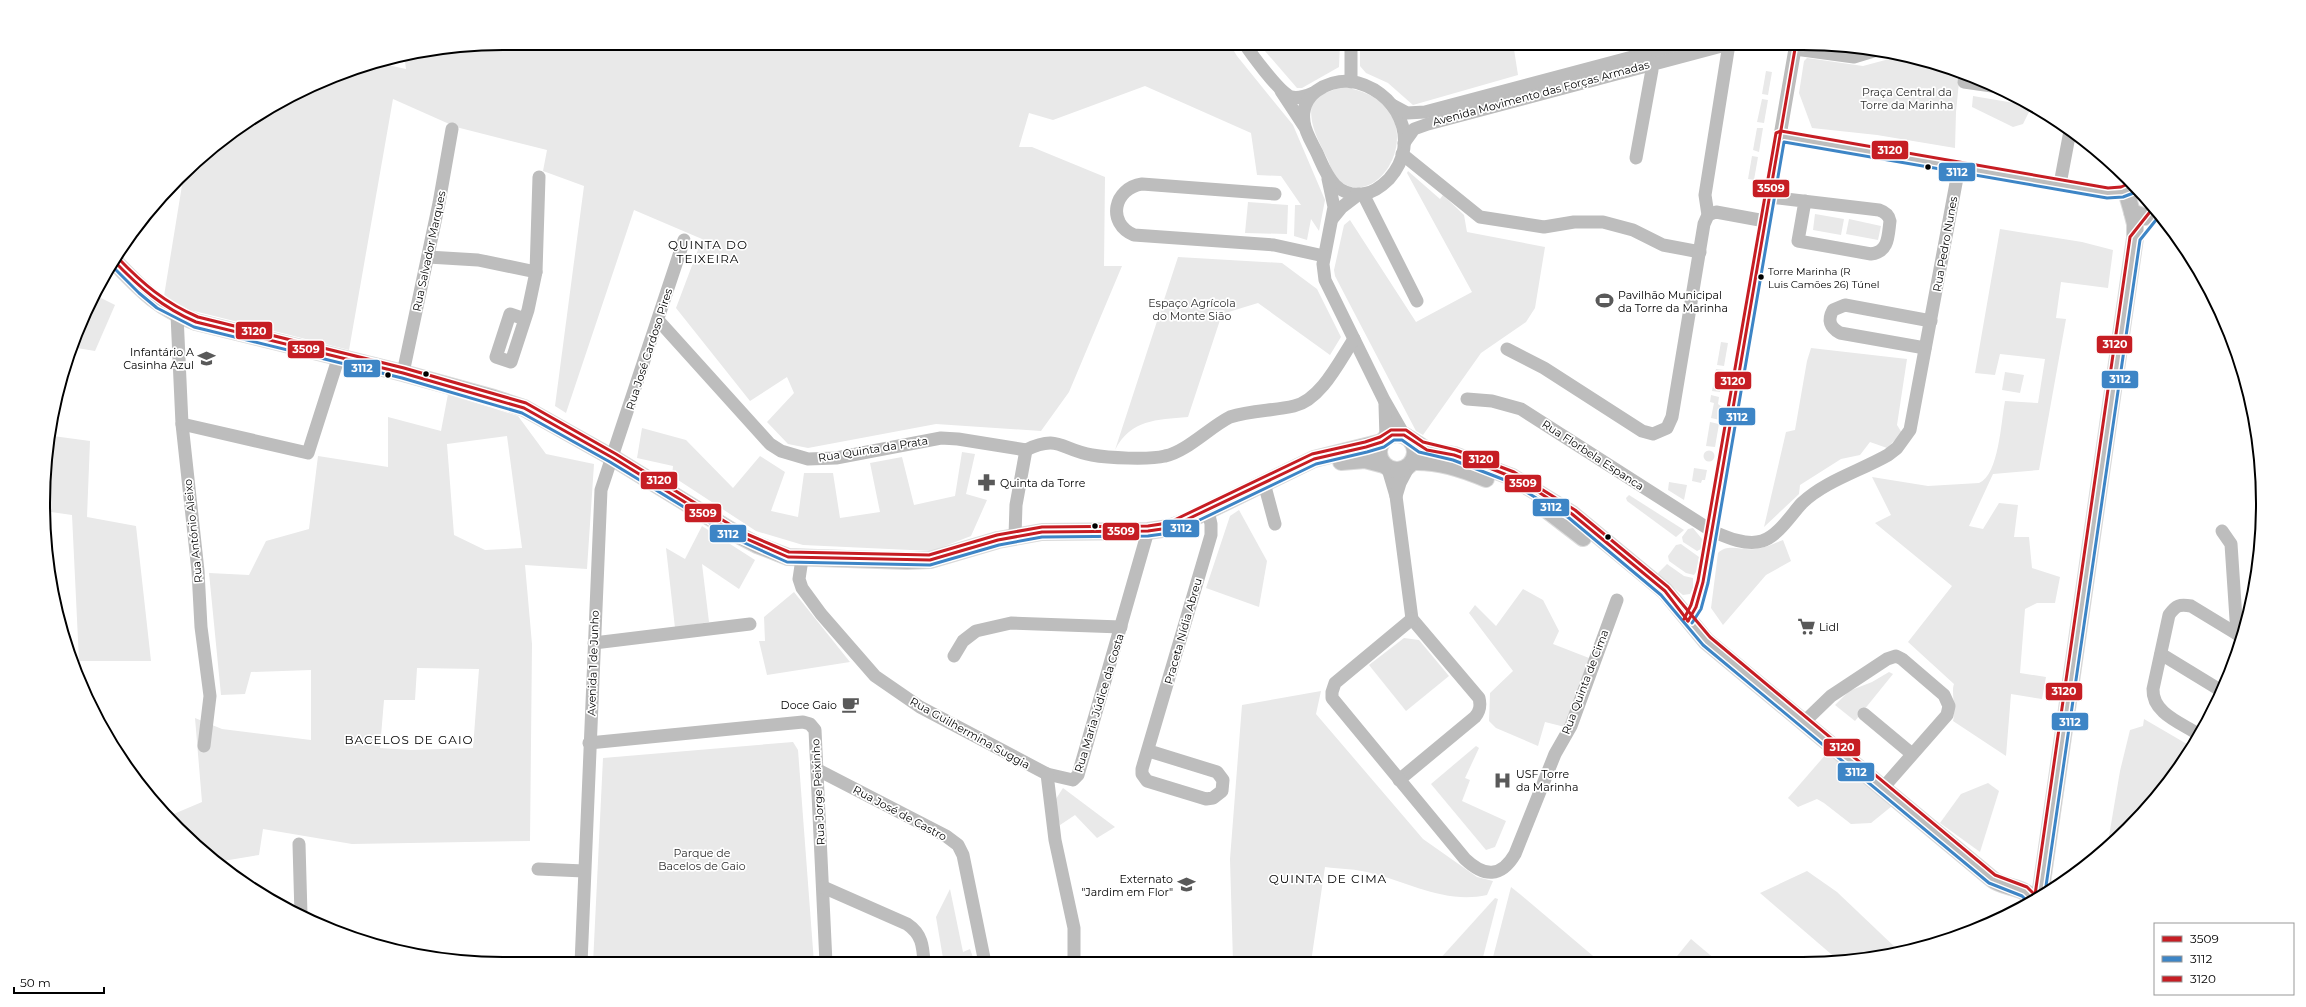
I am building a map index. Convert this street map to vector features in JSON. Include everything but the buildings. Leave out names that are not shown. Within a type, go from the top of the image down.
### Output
[{"type":"main road","points":[[2041,889],[2135,238],[2135,224],[2128,198],[2132,192]]},
{"type":"main road","points":[[2130,210],[2145,217],[2151,214]]},
{"type":"main road","points":[[2135,238],[2153,216]]},
{"type":"main road","points":[[118,265],[149,296],[177,315],[196,322],[403,372],[524,408],[613,458],[757,545],[788,557],[802,559],[930,560],[1015,536],[1066,530],[1148,531],[1169,528],[1208,511],[1314,459],[1384,440],[1392,434],[1407,437],[1427,450],[1454,455],[1512,477],[1572,514],[1665,591],[1688,621],[1706,641],[1803,723],[1997,883],[2024,891],[2029,896]]},
{"type":"main road","points":[[1407,437],[1416,452],[1411,464]]},
{"type":"main road","points":[[1384,440],[1379,454],[1386,467]]},
{"type":"main road","points":[[1281,475],[1360,460],[1373,461],[1386,467],[1399,470],[1411,464],[1426,462],[1474,473],[1535,502],[1570,527],[1658,600],[1688,621]]},
{"type":"street","points":[[1250,50],[1281,89],[1306,130],[1327,174],[1333,198],[1333,218],[1324,256],[1323,273],[1325,280],[1384,400],[1407,437]]},
{"type":"street","points":[[1351,50],[1351,82]]},
{"type":"street","name":"Avenida Movimento das Forças Armadas","points":[[1403,149],[1410,133],[1420,126],[1477,104],[1659,50]]},
{"type":"street","name":"Avenida Movimento das Forças Armadas","points":[[1644,54],[1675,50]]},
{"type":"street","points":[[1507,349],[1544,368],[1642,431],[1653,434],[1663,431],[1669,425],[1672,417],[1704,224],[1708,215],[1705,195],[1730,50]]},
{"type":"street","points":[[1688,621],[1700,596],[1794,50]]},
{"type":"street","points":[[1823,51],[1854,56],[1862,54]]},
{"type":"street","points":[[1636,158],[1652,70],[1644,54]]},
{"type":"street","points":[[1281,89],[1295,97],[1313,93],[1330,83],[1351,82],[1375,89],[1392,105],[1402,124],[1403,149],[1397,167],[1388,180],[1378,188],[1361,194],[1342,207],[1333,218]]},
{"type":"street","points":[[1306,130],[1304,111],[1307,102],[1313,93]]},
{"type":"street","name":"Avenida Movimento das Forças Armadas","points":[[1392,105],[1407,113],[1418,114],[1477,104]]},
{"type":"street","name":"Rua Salvador Marques","points":[[403,372],[428,257],[452,129]]},
{"type":"street","points":[[1780,136],[2108,193],[2129,189]]},
{"type":"street","points":[[2060,184],[2069,137]]},
{"type":"street","points":[[1403,149],[1480,217],[1544,227],[1574,222],[1603,222],[1633,230],[1663,245],[1700,252]]},
{"type":"street","name":"Rua Pedro Nunes","points":[[1925,348],[1959,167]]},
{"type":"street","points":[[1327,174],[1340,189],[1361,194],[1417,300]]},
{"type":"street","points":[[525,318],[536,272],[539,177]]},
{"type":"street","points":[[1275,194],[1142,184],[1134,185],[1125,191],[1116,207],[1117,216],[1123,228],[1134,235],[1274,245],[1324,256]]},
{"type":"street","points":[[2108,193],[2130,210]]},
{"type":"street","points":[[1769,198],[1805,201],[1883,211],[1890,217],[1885,248],[1871,254],[1798,241],[1805,201]]},
{"type":"street","points":[[1708,215],[1716,212],[1765,221]]},
{"type":"street","name":"Rua José Cardoso Pires","points":[[613,458],[684,240]]},
{"type":"street","points":[[428,257],[478,260],[536,272]]},
{"type":"street","points":[[1925,348],[1840,333],[1833,329],[1829,323],[1829,316],[1832,310],[1845,305],[1931,322]]},
{"type":"street","name":"Rua António Aleixo","points":[[177,315],[182,424],[198,570],[201,627],[210,696],[204,746]]},
{"type":"street","name":"Rua Quinta da Prata","points":[[658,320],[770,444],[795,457],[808,459],[836,458],[941,438],[958,439],[1026,450]]},
{"type":"street","points":[[1015,536],[1016,505],[1026,450],[1039,444],[1054,442],[1094,456],[1156,458],[1171,455],[1230,417],[1240,413],[1293,406],[1310,399],[1323,385],[1354,338]]},
{"type":"street","name":"Rua Florbela Espanca","points":[[1466,399],[1492,401],[1521,409],[1712,531],[1738,540],[1751,542],[1763,541],[1773,534],[1811,496],[1880,460],[1897,448],[1905,439],[1913,422],[1925,348]]},
{"type":"street","points":[[182,424],[308,453],[339,356]]},
{"type":"street","points":[[1384,400],[1387,414],[1384,440]]},
{"type":"street","name":"Avenida 1 de Junho","points":[[581,957],[599,506],[601,490],[613,458]]},
{"type":"street","points":[[1396,496],[1400,483],[1411,464]]},
{"type":"street","points":[[1386,467],[1396,496],[1412,619],[1479,698],[1480,708],[1474,717],[1399,780],[1335,703],[1332,692],[1335,683],[1412,619]]},
{"type":"street","points":[[1264,483],[1275,524]]},
{"type":"street","name":"Praceta Nídia Abreu","points":[[1149,751],[1217,772],[1223,780],[1222,791],[1213,798],[1206,799],[1147,781],[1142,774],[1142,769],[1149,751],[1210,535],[1212,524],[1208,511]]},
{"type":"street","name":"Rua Maria Júdice da Costa","points":[[1047,774],[1073,780],[1078,775],[1148,531]]},
{"type":"street","points":[[2222,531],[2231,544],[2238,629]]},
{"type":"street","name":"Rua Guilhermina Suggia","points":[[802,559],[799,579],[802,588],[821,614],[870,671],[920,707],[1047,774]]},
{"type":"street","name":"Rua Quinta de Cima","points":[[1399,780],[1470,864],[1482,872],[1495,872],[1501,870],[1515,854],[1555,754],[1571,726],[1617,600]]},
{"type":"street","points":[[2194,732],[2166,714],[2154,701],[2153,689],[2169,615],[2175,607],[2182,605],[2191,606],[2237,635]]},
{"type":"street","points":[[954,656],[963,641],[976,631],[1011,623],[1121,627]]},
{"type":"street","points":[[594,643],[750,624]]},
{"type":"street","points":[[2161,654],[2216,688]]},
{"type":"street","points":[[1803,723],[1831,696],[1887,659],[1896,656],[1944,695],[1949,706],[1947,715],[1882,789]]},
{"type":"street","points":[[1864,714],[1912,754]]},
{"type":"street","name":"Rua Jorge Peixinho","points":[[589,743],[803,722],[810,724],[815,730],[818,770],[826,957]]},
{"type":"street","name":"Rua José de Castro","points":[[818,770],[946,836],[958,845],[963,855],[984,957]]},
{"type":"street","points":[[1047,774],[1055,840],[1074,928],[1074,957]]},
{"type":"street","points":[[299,844],[301,909]]},
{"type":"street","points":[[538,869],[584,871]]},
{"type":"street","points":[[823,886],[908,924],[917,930],[922,945],[923,957]]},
{"type":"green space","points":[[504,50],[1233,50],[1293,125],[1325,200],[1319,231],[1311,219],[1307,240],[1294,236],[1295,205],[1301,205],[1281,176],[1257,175],[1251,133],[1145,86],[1053,120],[1029,113],[1019,147],[1032,147],[1105,177],[1104,266],[1122,266],[1069,392],[1041,431],[936,424],[808,448],[788,444],[767,422],[794,393],[787,377],[750,401],[676,308],[702,239],[634,210],[566,413],[555,406],[584,186],[543,171],[547,150],[456,127],[393,99],[349,350],[178,307],[164,296],[182,184],[204,163],[252,126],[303,97],[358,74],[386,65],[406,69],[405,61],[415,59],[444,54]]},
{"type":"green space","points":[[1264,50],[1340,50],[1339,67],[1302,88],[1297,88]]},
{"type":"green space","points":[[1360,50],[1514,50],[1518,75],[1413,105],[1388,83],[1366,73],[1360,66]]},
{"type":"green space","name":"Praça Central da Torre da Marinha","points":[[1807,58],[1863,66],[1890,59],[1920,65],[1959,78],[1956,112],[1955,148],[1877,135],[1812,128],[1799,93],[1804,61]]},
{"type":"green space","points":[[1766,71],[1772,72],[1768,95],[1762,94]]},
{"type":"green space","points":[[1342,87],[1373,97],[1390,113],[1397,133],[1395,154],[1385,172],[1371,184],[1355,187],[1337,179],[1315,132],[1311,111],[1312,103],[1322,94]]},
{"type":"green space","points":[[1973,96],[2014,103],[2029,111],[2023,124],[2013,127],[1972,107]]},
{"type":"green space","points":[[1762,99],[1768,100],[1764,123],[1757,122]]},
{"type":"green space","points":[[1757,128],[1763,128],[1759,152],[1753,150]]},
{"type":"green space","points":[[1752,156],[1758,157],[1754,180],[1748,179]]},
{"type":"green space","points":[[1408,171],[1440,199],[1443,195],[1464,215],[1467,232],[1545,247],[1535,308],[1526,322],[1481,353],[1423,435],[1416,431],[1335,276],[1334,270],[1344,225],[1350,220],[1416,322],[1472,292],[1407,173]]},
{"type":"green space","points":[[1248,202],[1288,205],[1287,234],[1245,233]]},
{"type":"green space","points":[[1815,214],[1844,219],[1841,235],[1813,230]]},
{"type":"green space","points":[[1849,219],[1881,226],[1878,240],[1846,234]]},
{"type":"green space","points":[[2000,229],[2082,242],[2113,250],[2108,288],[2061,282],[2056,318],[2066,319],[2039,470],[1993,474],[1969,526],[1983,529],[1999,503],[2018,505],[2014,537],[2029,537],[2032,568],[2060,577],[2055,603],[2037,603],[2025,609],[2020,673],[2046,677],[2042,699],[2011,694],[2006,756],[1953,721],[1954,684],[1908,642],[1952,586],[1875,523],[1891,515],[1872,477],[1928,486],[1979,483],[1986,478],[1995,459],[2005,401],[2038,403],[2045,359],[2000,354],[1995,375],[1975,373]]},
{"type":"green space","name":"Espaço Agrícola do Monte Sião","points":[[1178,257],[1282,263],[1317,289],[1341,337],[1330,355],[1258,303],[1222,314],[1188,417],[1165,419],[1146,423],[1137,427],[1121,440],[1115,450]]},
{"type":"green space","points":[[100,297],[115,305],[95,351],[78,348]]},
{"type":"green space","points":[[1721,342],[1728,343],[1724,366],[1717,365]]},
{"type":"green space","points":[[1811,348],[1907,359],[1897,425],[1902,433],[1887,448],[1870,442],[1860,455],[1841,459],[1800,485],[1799,494],[1764,527],[1786,432],[1795,430],[1807,361]]},
{"type":"green space","points":[[1716,369],[1724,370],[1720,392],[1712,391]]},
{"type":"green space","points":[[2005,372],[2024,375],[2020,393],[2002,390]]},
{"type":"green space","points":[[448,394],[518,416],[546,454],[594,464],[587,569],[525,565],[532,644],[530,841],[352,844],[263,829],[259,855],[224,861],[204,844],[174,814],[202,802],[195,718],[222,729],[311,740],[311,670],[251,672],[245,694],[221,695],[209,573],[249,575],[266,541],[309,529],[318,456],[388,467],[388,417],[441,431]],"holes":[[[507,436],[522,548],[485,550],[454,535],[447,444]],[[417,668],[479,669],[473,748],[411,750],[380,748],[384,700],[415,700]]]},
{"type":"green space","points":[[1711,395],[1719,397],[1718,404],[1722,407],[1720,420],[1711,418],[1714,403],[1710,402]]},
{"type":"green space","points":[[1710,422],[1719,424],[1715,447],[1706,446]]},
{"type":"green space","points":[[642,428],[686,440],[733,488],[760,456],[785,472],[771,511],[798,517],[804,473],[833,473],[840,518],[880,512],[870,463],[902,457],[914,505],[955,496],[962,452],[975,454],[966,494],[987,500],[971,536],[932,551],[803,545],[756,531],[672,476],[673,466],[637,458]]},
{"type":"green space","points":[[55,436],[90,441],[87,517],[136,526],[151,661],[79,661],[72,515],[50,512],[51,474]]},
{"type":"green space","points":[[1707,451],[1711,451],[1713,452],[1713,460],[1707,461],[1704,458],[1704,454]]},
{"type":"green space","points":[[1694,468],[1707,470],[1705,480],[1702,480],[1701,483],[1692,481]]},
{"type":"green space","points":[[1669,482],[1687,485],[1684,500],[1668,490]]},
{"type":"green space","points":[[1629,495],[1684,530],[1676,537],[1627,501],[1626,498]]},
{"type":"green space","points":[[1239,510],[1267,561],[1259,607],[1206,588],[1230,516]]},
{"type":"green space","points":[[702,526],[755,560],[739,589],[702,564],[709,622],[675,628],[666,548],[685,559]]},
{"type":"green space","points":[[1693,528],[1702,539],[1701,549],[1697,551],[1683,542],[1682,537],[1688,529]]},
{"type":"green space","points":[[1783,540],[1791,561],[1766,575],[1723,625],[1711,608],[1718,553],[1726,548],[1759,548],[1769,546]]},
{"type":"green space","points":[[1681,544],[1699,557],[1694,575],[1686,573],[1669,561],[1668,556],[1676,545]]},
{"type":"green space","points":[[1667,564],[1684,576],[1693,578],[1693,588],[1690,594],[1683,595],[1659,576],[1658,573]]},
{"type":"green space","points":[[1523,589],[1543,600],[1559,631],[1553,644],[1589,658],[1565,727],[1545,722],[1538,746],[1496,728],[1489,721],[1490,693],[1513,671],[1469,613],[1475,605],[1496,626]]},
{"type":"green space","points":[[794,592],[850,662],[767,675],[759,641],[765,641],[764,617]]},
{"type":"green space","points":[[1404,638],[1419,640],[1449,676],[1406,711],[1369,665]]},
{"type":"green space","points":[[1889,672],[1893,674],[1855,721],[1835,705],[1849,691],[1872,682]]},
{"type":"green space","points":[[1321,691],[1316,714],[1423,839],[1477,877],[1493,881],[1487,895],[1457,897],[1443,895],[1366,872],[1325,867],[1312,957],[1233,957],[1230,859],[1242,705]]},
{"type":"green space","points":[[2144,719],[2187,744],[2162,780],[2143,803],[2109,838],[2120,771],[2130,730],[2143,726]]},
{"type":"green space","name":"Parque de Bacelos de Gaio","points":[[793,742],[798,750],[814,957],[593,957],[603,758]]},
{"type":"green space","points":[[1476,746],[1479,748],[1465,778],[1470,780],[1462,801],[1506,821],[1495,847],[1486,850],[1431,784]]},
{"type":"green space","points":[[1827,753],[1892,806],[1871,823],[1851,824],[1817,799],[1798,807],[1788,798]]},
{"type":"green space","points":[[1988,783],[1999,791],[1980,852],[1940,823],[1961,794]]},
{"type":"green space","points":[[1063,788],[1115,827],[1097,838],[1075,815],[1060,825],[1054,802]]},
{"type":"green space","points":[[1807,871],[1837,892],[1895,947],[1833,956],[1760,893]]},
{"type":"green space","points":[[1511,887],[1594,957],[1493,957]]},
{"type":"green space","points":[[950,889],[963,952],[970,949],[973,957],[943,957],[936,917]]},
{"type":"green space","points":[[1495,898],[1498,899],[1483,957],[1442,957]]},
{"type":"green space","points":[[1691,939],[1712,957],[1676,957]]},
{"type":"transit line","name":"3509","points":[[1688,621],[1696,607],[1703,582],[1795,50]]},
{"type":"transit line","name":"3120","points":[[1684,619],[1691,605],[1698,581],[1776,133],[1781,131],[2108,188],[2125,185]]},
{"type":"transit line","name":"3112","points":[[1692,623],[1701,609],[1708,583],[1784,142],[2107,198],[2123,197],[2133,193]]},
{"type":"transit line","name":"3120","points":[[2035,892],[2130,237],[2150,212]]},
{"type":"transit line","name":"3112","points":[[2046,886],[2140,240],[2156,220]]},
{"type":"transit line","name":"3120","points":[[121,261],[155,292],[198,317],[404,368],[526,403],[616,454],[742,532],[789,552],[929,555],[997,535],[1042,527],[1148,526],[1168,523],[1312,454],[1365,442],[1380,437],[1391,430],[1406,430],[1423,442],[1456,450],[1514,472],[1575,510],[1668,587],[1710,637],[1995,875],[2027,887],[2033,893]]},
{"type":"transit line","name":"3509","points":[[118,265],[152,296],[173,310],[196,322],[403,373],[524,408],[613,458],[740,536],[788,557],[930,560],[998,540],[1042,532],[1148,531],[1169,528],[1314,459],[1366,447],[1382,442],[1392,435],[1404,435],[1427,450],[1454,455],[1482,465],[1512,477],[1540,493],[1572,514],[1665,591],[1688,621]]},
{"type":"transit line","name":"3112","points":[[116,270],[139,293],[157,308],[194,327],[402,378],[522,413],[610,462],[738,540],[787,562],[930,565],[999,545],[1042,537],[1148,536],[1170,533],[1316,464],[1367,452],[1384,447],[1394,440],[1402,440],[1419,452],[1453,460],[1510,482],[1569,518],[1661,595],[1703,645],[1989,883],[2022,896],[2024,898]]},
{"type":"place","name":"Torre Marinha (R Luis Camões 26) Túnel","points":[[1761,277]]},
{"type":"place","name":"Pavilhão Municipal da Torre da Marinha","points":[[1605,301]]},
{"type":"place","name":"Infantário A Casinha Azul","points":[[207,358]]},
{"type":"place","name":"Quinta da Torre","points":[[987,483]]},
{"type":"place","name":"Lidl","points":[[1806,627]]},
{"type":"place","name":"Doce Gaio","points":[[850,705]]},
{"type":"place","name":"USF Torre da Marinha","points":[[1503,780]]},
{"type":"place","name":"Externato \"Jardim em Flor\"","points":[[1186,885]]},
{"type":"district","name":"QUINTA DO TEIXEIRA","points":[[708,251]]},
{"type":"district","name":"BACELOS DE GAIO","points":[[409,739]]},
{"type":"district","name":"QUINTA DE CIMA","points":[[1328,878]]}]
